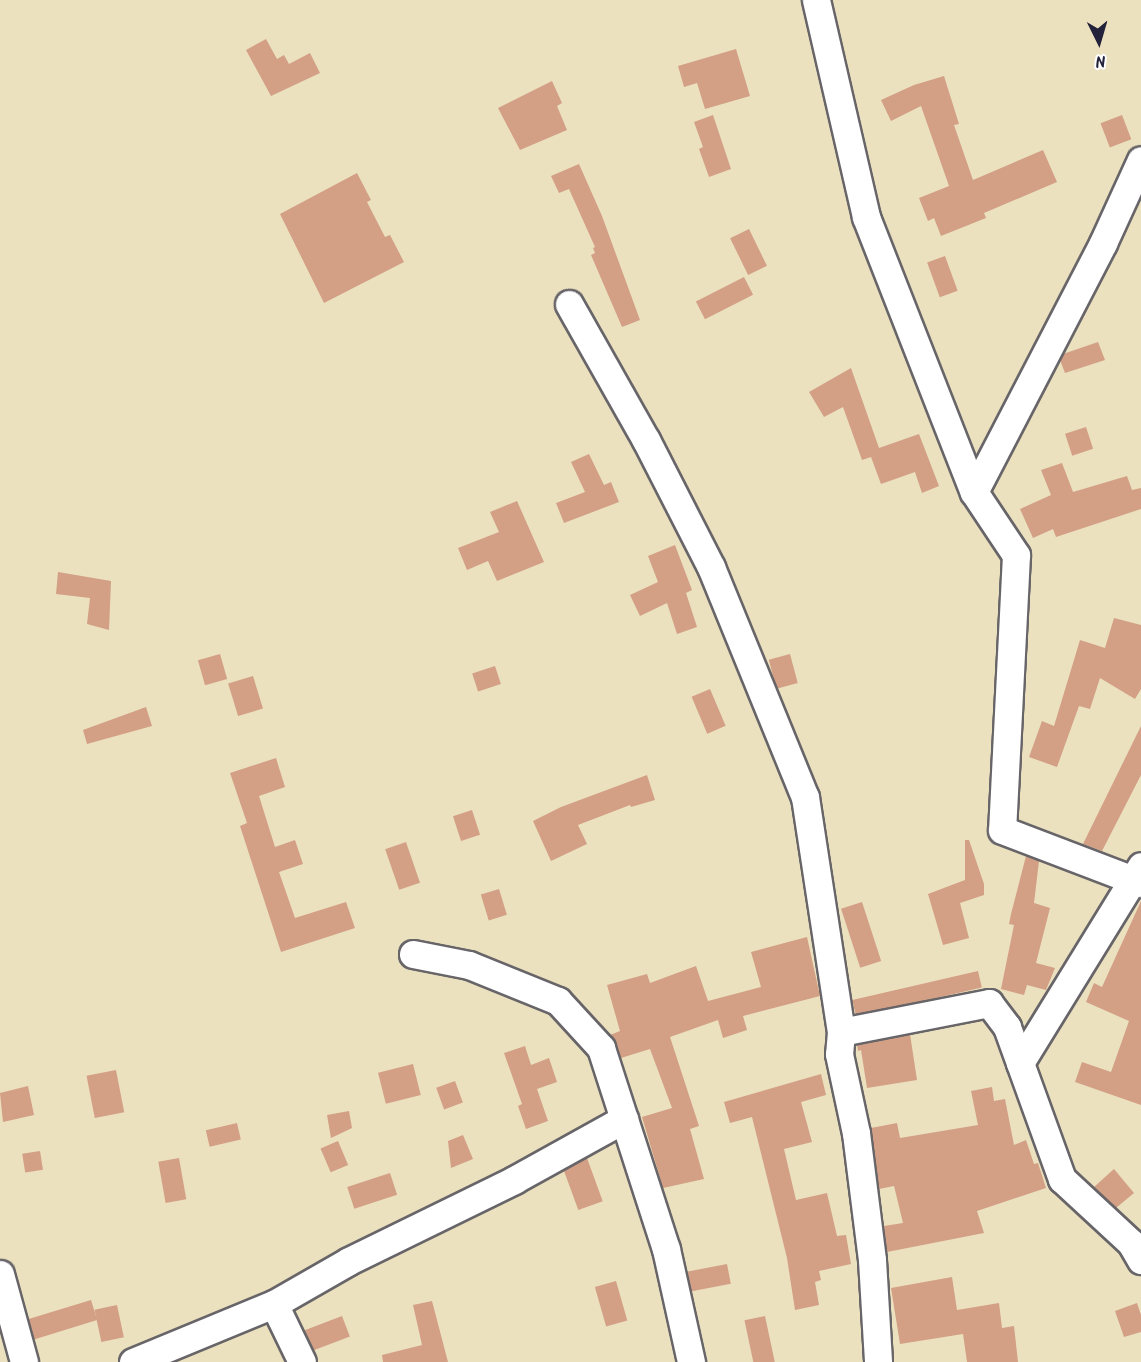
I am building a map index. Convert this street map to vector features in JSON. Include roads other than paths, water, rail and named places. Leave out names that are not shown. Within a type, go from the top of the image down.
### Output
[{"type":"street","points":[[816,0],[866,217],[975,492],[1016,555],[1002,830],[1138,876],[1020,1063]]},
{"type":"street","points":[[975,492],[1103,243],[1141,160]]},
{"type":"street","points":[[569,304],[646,440],[711,567],[804,797],[841,1032],[838,1054],[856,1133],[872,1260],[878,1362]]},
{"type":"street","points":[[413,954],[470,965],[558,1001],[601,1048],[666,1249],[691,1362]]},
{"type":"street","points":[[841,1032],[989,1004],[1007,1027],[1062,1179],[1131,1243],[1141,1260]]},
{"type":"street","points":[[133,1362],[274,1304],[349,1261],[514,1180],[624,1119]]},
{"type":"street","points":[[0,1274],[24,1362]]},
{"type":"street","points":[[274,1304],[302,1362]]}]
